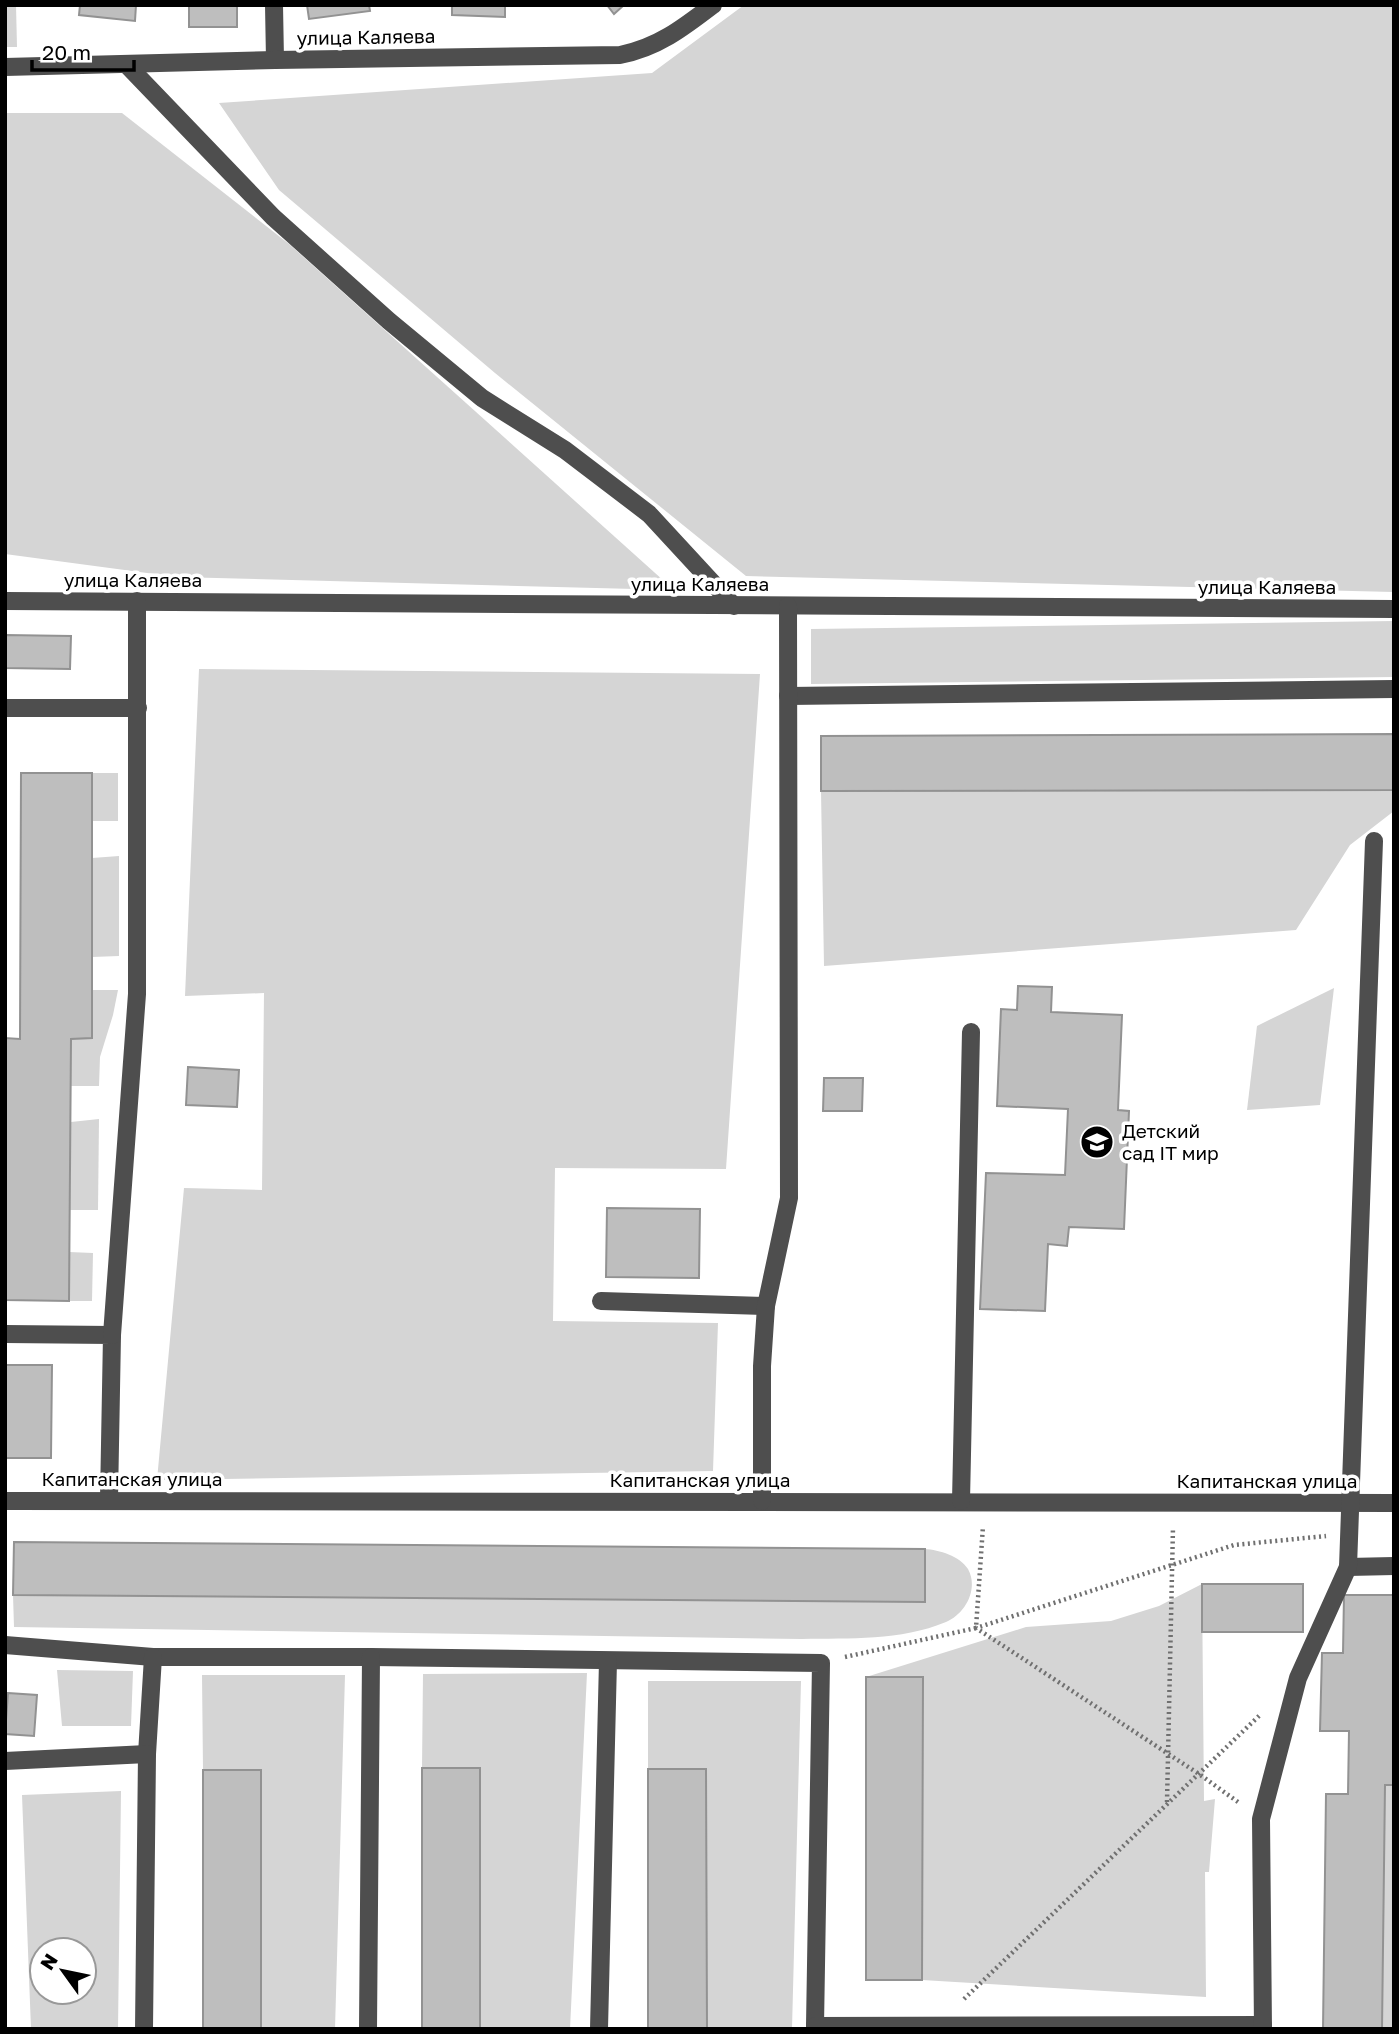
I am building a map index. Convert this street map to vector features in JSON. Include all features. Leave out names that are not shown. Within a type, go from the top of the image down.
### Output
[{"type":"street","points":[[274,5],[275,60]]},
{"type":"street","name":"улица Каляева","points":[[5,67],[620,55],[662,42],[713,5]]},
{"type":"street","points":[[126,64],[273,217],[481,398],[565,450],[649,514],[734,606]]},
{"type":"street","name":"улица Каляева","points":[[5,601],[1394,609]]},
{"type":"street","points":[[109,1499],[113,1335],[137,994],[137,601]]},
{"type":"street","points":[[762,1501],[762,1366],[766,1306],[789,1198],[788,606]]},
{"type":"street","points":[[788,696],[1394,689]]},
{"type":"street","points":[[5,708],[138,708]]},
{"type":"street","points":[[5,1645],[153,1657],[821,1663],[815,2027],[1263,2027],[1261,1819],[1298,1678],[1348,1567],[1374,841]]},
{"type":"street","points":[[961,1501],[971,1032]]},
{"type":"street","points":[[601,1301],[766,1306]]},
{"type":"street","points":[[5,1334],[113,1335]]},
{"type":"street","name":"Капитанская улица","points":[[5,1501],[109,1499],[1394,1503]]},
{"type":"street","points":[[1348,1567],[1394,1566]]},
{"type":"street","points":[[144,2029],[147,1754],[153,1657]]},
{"type":"street","points":[[368,2029],[371,1657]]},
{"type":"street","points":[[599,2029],[608,1661]]},
{"type":"street","points":[[5,1761],[147,1754]]},
{"type":"path","points":[[976,1628],[984,1501]]},
{"type":"path","points":[[1167,1803],[1174,1501]]},
{"type":"path","points":[[821,1663],[976,1628],[1234,1545],[1350,1534]]},
{"type":"path","points":[[976,1628],[1199,1774],[1261,1819]]},
{"type":"path","points":[[935,2026],[1298,1678]]},
{"type":"shaded area","points":[[5,5],[16,5],[17,47],[5,47]]},
{"type":"shaded area","points":[[744,5],[1394,5],[1394,592],[746,576],[495,373],[279,190],[219,103],[652,73]]},
{"type":"shaded area","points":[[5,113],[122,113],[289,244],[674,590],[177,577],[5,554]]},
{"type":"shaded area","points":[[1394,621],[1394,677],[811,684],[811,629]]},
{"type":"shaded area","points":[[199,669],[760,674],[726,1169],[555,1168],[553,1321],[718,1323],[713,1471],[157,1480],[184,1188],[262,1190],[264,993],[185,996]]},
{"type":"shaded area","points":[[92,773],[118,773],[118,821],[92,821]]},
{"type":"shaded area","points":[[1394,790],[1394,811],[1350,845],[1296,930],[824,966],[821,791]]},
{"type":"shaded area","points":[[119,856],[119,956],[92,957],[92,858]]},
{"type":"shaded area","points":[[1334,988],[1320,1105],[1247,1110],[1257,1026]]},
{"type":"shaded area","points":[[92,990],[118,990],[100,1057],[99,1086],[71,1086],[71,1039]]},
{"type":"shaded area","points":[[99,1119],[98,1210],[70,1210],[71,1122]]},
{"type":"shaded area","points":[[69,1252],[93,1253],[92,1301],[69,1301]]},
{"type":"shaded area","points":[[925,1549],[949,1554],[964,1564],[972,1585],[968,1600],[959,1613],[946,1622],[911,1633],[875,1637],[802,1639],[14,1627],[13,1595],[924,1602]]},
{"type":"shaded area","points":[[1202,1584],[1204,1801],[1215,1799],[1209,1872],[1205,1872],[1206,1997],[922,1980],[923,1678],[866,1677],[1026,1627],[1111,1621],[1159,1606]]},
{"type":"shaded area","points":[[57,1670],[133,1671],[131,1726],[62,1726]]},
{"type":"shaded area","points":[[587,1673],[570,2029],[480,2029],[480,1768],[422,1768],[423,1674]]},
{"type":"shaded area","points":[[202,1675],[345,1675],[335,2029],[261,2029],[261,1770],[203,1770]]},
{"type":"shaded area","points":[[648,1681],[801,1681],[792,2029],[707,2029],[705,1769],[648,1769]]},
{"type":"shaded area","points":[[1385,1785],[1394,1785],[1394,2029],[1382,2029]]},
{"type":"shaded area","points":[[121,1791],[118,2029],[31,2029],[30,2006],[98,2006],[98,1936],[28,1936],[28,1951],[22,1795]]},
{"type":"building","points":[[80,5],[136,5],[135,21],[79,15]]},
{"type":"building","points":[[189,5],[237,5],[237,27],[189,27]]},
{"type":"building","points":[[307,5],[369,5],[370,11],[309,19]]},
{"type":"building","points":[[452,5],[505,5],[505,17],[452,15]]},
{"type":"building","points":[[607,5],[624,5],[614,14]]},
{"type":"building","points":[[5,635],[71,636],[70,669],[5,668]]},
{"type":"building","points":[[1394,734],[1394,790],[821,791],[821,736]]},
{"type":"building","points":[[21,773],[92,773],[92,1038],[71,1039],[69,1301],[5,1300],[5,1038],[20,1039]]},
{"type":"building","name":"Детский сад IT мир","points":[[1018,986],[1052,987],[1051,1012],[1122,1015],[1118,1110],[1129,1111],[1124,1229],[1069,1227],[1067,1246],[1048,1244],[1045,1311],[980,1309],[986,1173],[1065,1175],[1068,1109],[997,1106],[1001,1009],[1017,1010]]},
{"type":"building","points":[[188,1067],[239,1070],[237,1107],[186,1105]]},
{"type":"building","points":[[824,1078],[863,1078],[862,1111],[823,1111]]},
{"type":"building","points":[[607,1208],[700,1209],[699,1278],[606,1277]]},
{"type":"building","points":[[5,1365],[52,1365],[51,1458],[5,1458]]},
{"type":"building","points":[[14,1542],[925,1549],[925,1602],[13,1595]]},
{"type":"building","points":[[1202,1584],[1303,1584],[1303,1632],[1202,1632]]},
{"type":"building","points":[[1344,1595],[1394,1595],[1394,1785],[1385,1785],[1382,2029],[1323,2029],[1326,1794],[1348,1794],[1349,1731],[1320,1731],[1322,1653],[1343,1653]]},
{"type":"building","points":[[866,1677],[923,1677],[922,1980],[866,1980]]},
{"type":"building","points":[[8,1693],[37,1695],[34,1736],[5,1734]]},
{"type":"building","points":[[422,1768],[480,1768],[480,2029],[422,2029]]},
{"type":"building","points":[[648,1769],[706,1769],[707,2029],[648,2029]]},
{"type":"building","points":[[203,1770],[261,1770],[261,2029],[203,2029]]},
{"type":"place","name":"Детский сад IT мир","points":[[1097,1142]]}]
